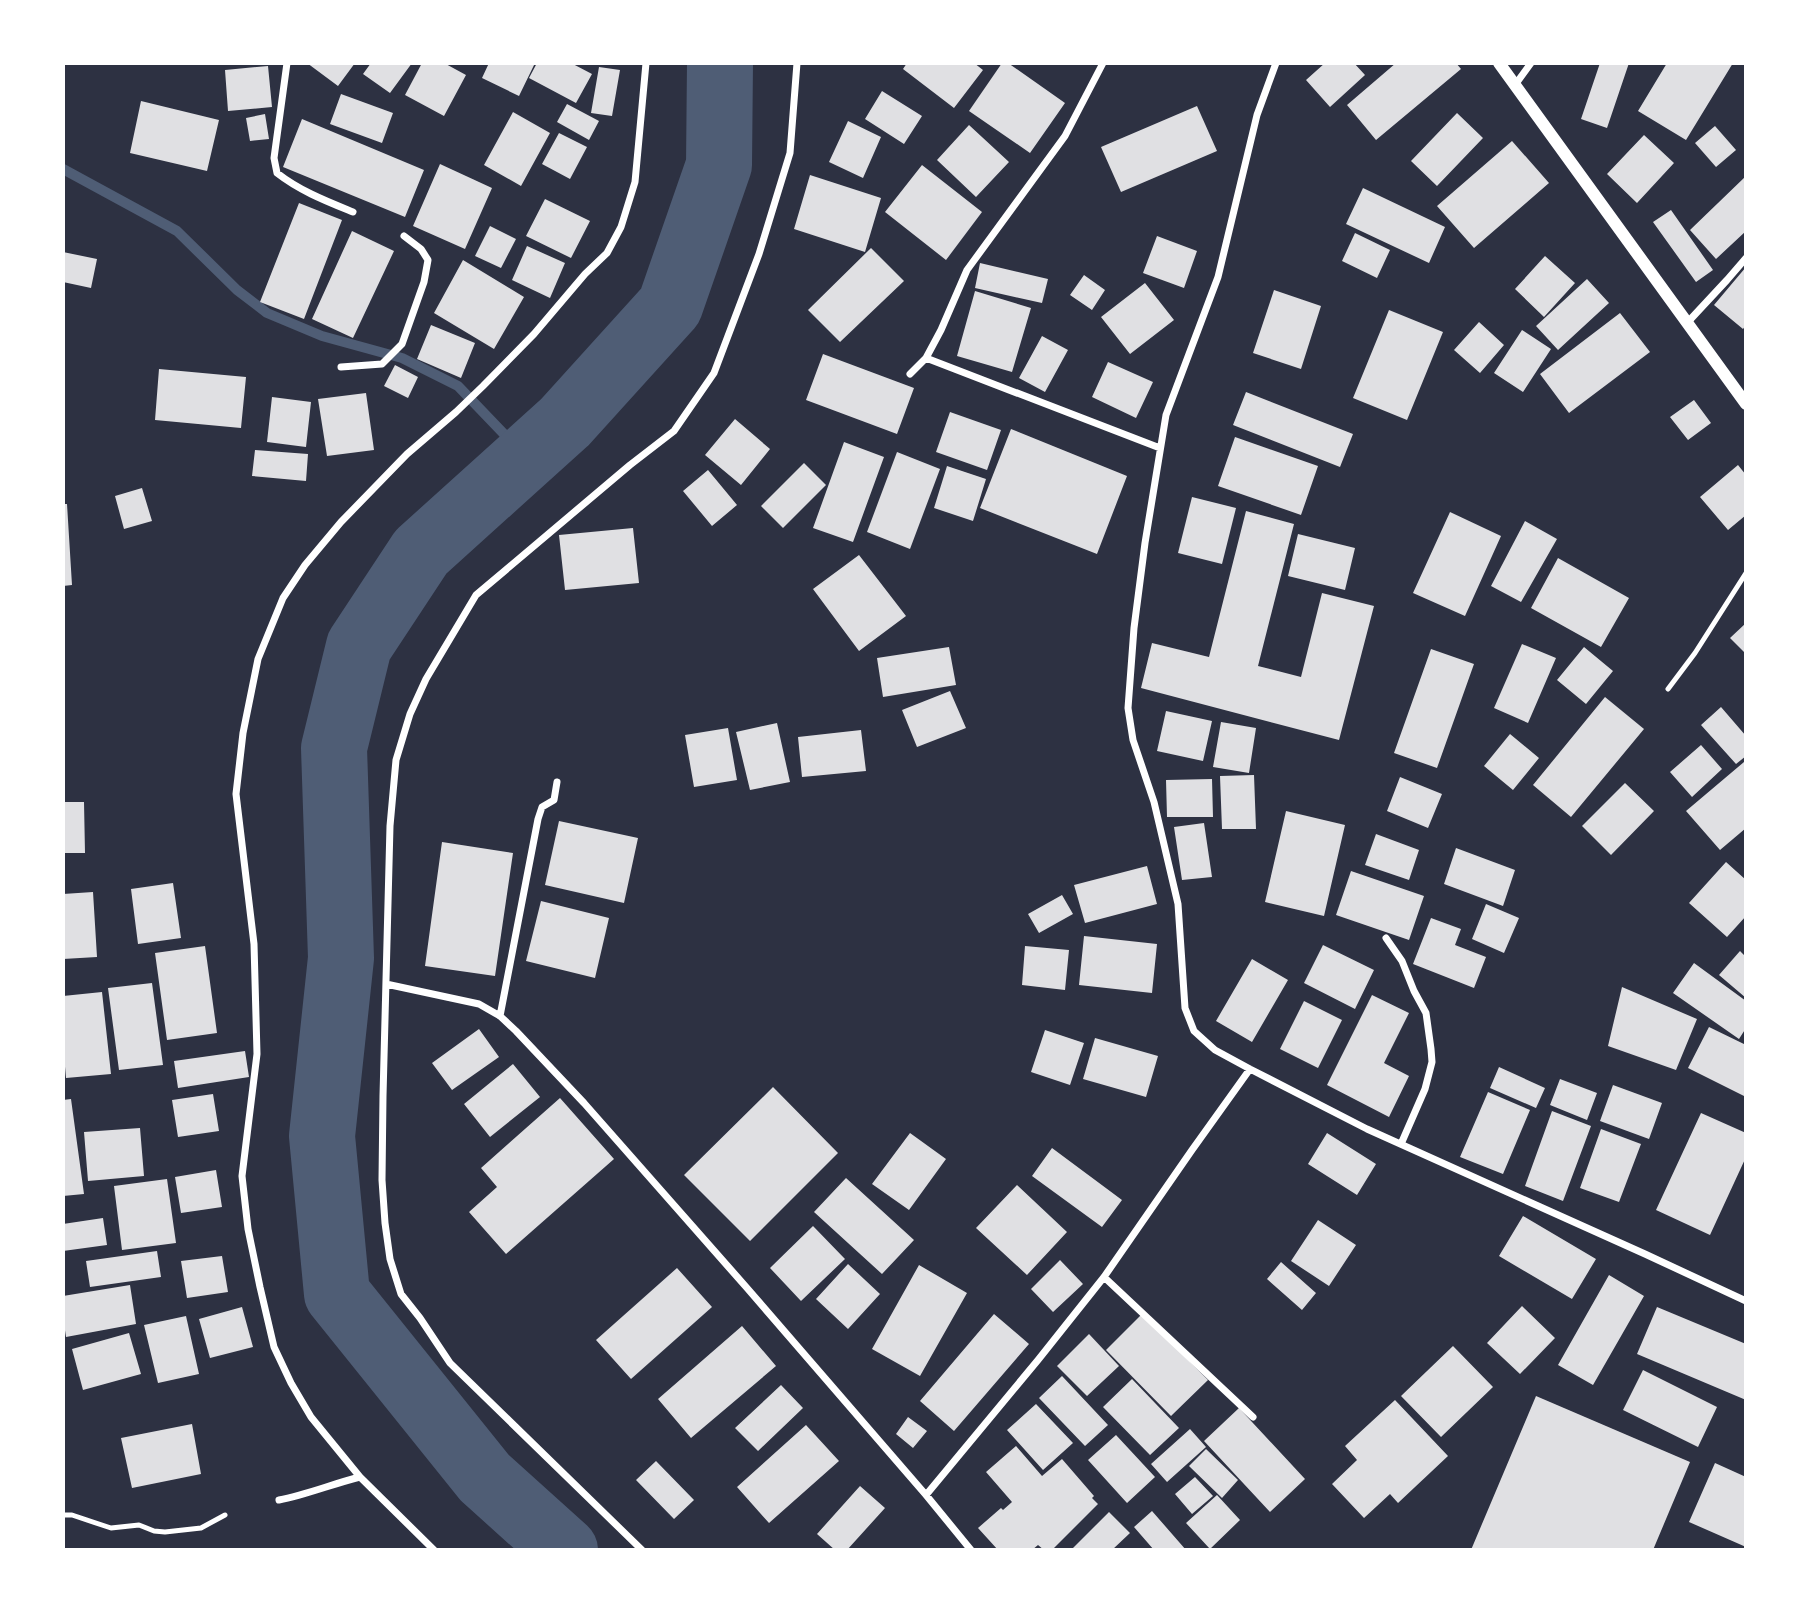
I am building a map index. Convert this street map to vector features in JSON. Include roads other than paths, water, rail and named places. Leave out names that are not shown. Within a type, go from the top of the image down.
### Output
[{"type":"street","points":[[287,63],[274,158],[277,173],[289,183],[353,212]]},
{"type":"street","points":[[434,1550],[360,1477],[311,1417],[274,1347],[248,1229],[242,1176],[257,1054],[254,944],[236,794],[243,733],[258,659],[283,598],[305,565],[341,522],[407,454],[483,386],[607,253],[621,227],[635,182],[646,63]]},
{"type":"street","points":[[642,1550],[450,1363],[401,1294],[390,1259],[384,1223],[382,1180],[391,813],[396,760],[410,715],[426,679],[476,595],[674,431],[714,373],[759,254],[790,153],[797,63]]},
{"type":"street","points":[[910,374],[926,358],[967,270],[1065,136],[1103,63]]},
{"type":"street","points":[[1276,63],[1257,115],[1218,277],[1166,415],[1134,628],[1128,708],[1133,740],[1154,802],[1178,904],[1185,1008],[1194,1031],[1215,1050],[1250,1069],[1367,1129],[1746,1301]]},
{"type":"street","points":[[1499,63],[1746,404]]},
{"type":"street","points":[[1515,85],[1531,63]]},
{"type":"street","points":[[341,367],[382,364],[402,344],[424,282],[428,260],[421,249],[404,236]]},
{"type":"street","points":[[1687,323],[1746,258]]},
{"type":"street","points":[[926,358],[1160,448]]},
{"type":"street","points":[[500,1016],[538,819],[542,807],[554,800],[557,782]]},
{"type":"street","points":[[1386,938],[1402,961],[1426,1013],[1432,1062],[1425,1089],[1401,1144]]},
{"type":"street","points":[[386,984],[479,1004],[500,1016],[584,1103],[971,1550]]},
{"type":"street","points":[[926,1495],[1104,1277],[1250,1069]]},
{"type":"street","points":[[1104,1277],[1253,1417]]},
{"type":"street","points":[[279,1500],[360,1477]]},
{"type":"lane","points":[[1668,689],[1695,653],[1746,573]]},
{"type":"lane","points":[[63,1515],[111,1528],[139,1525],[165,1532],[201,1528],[225,1515]]},
{"type":"waterway","points":[[565,1550],[485,1478],[337,1294],[322,1136],[341,958],[334,748],[359,646],[421,552],[565,422],[670,306],[719,165],[720,63]]},
{"type":"waterway","points":[[63,169],[177,231],[237,290],[267,313],[322,336],[402,358],[458,386],[526,457]]}]
